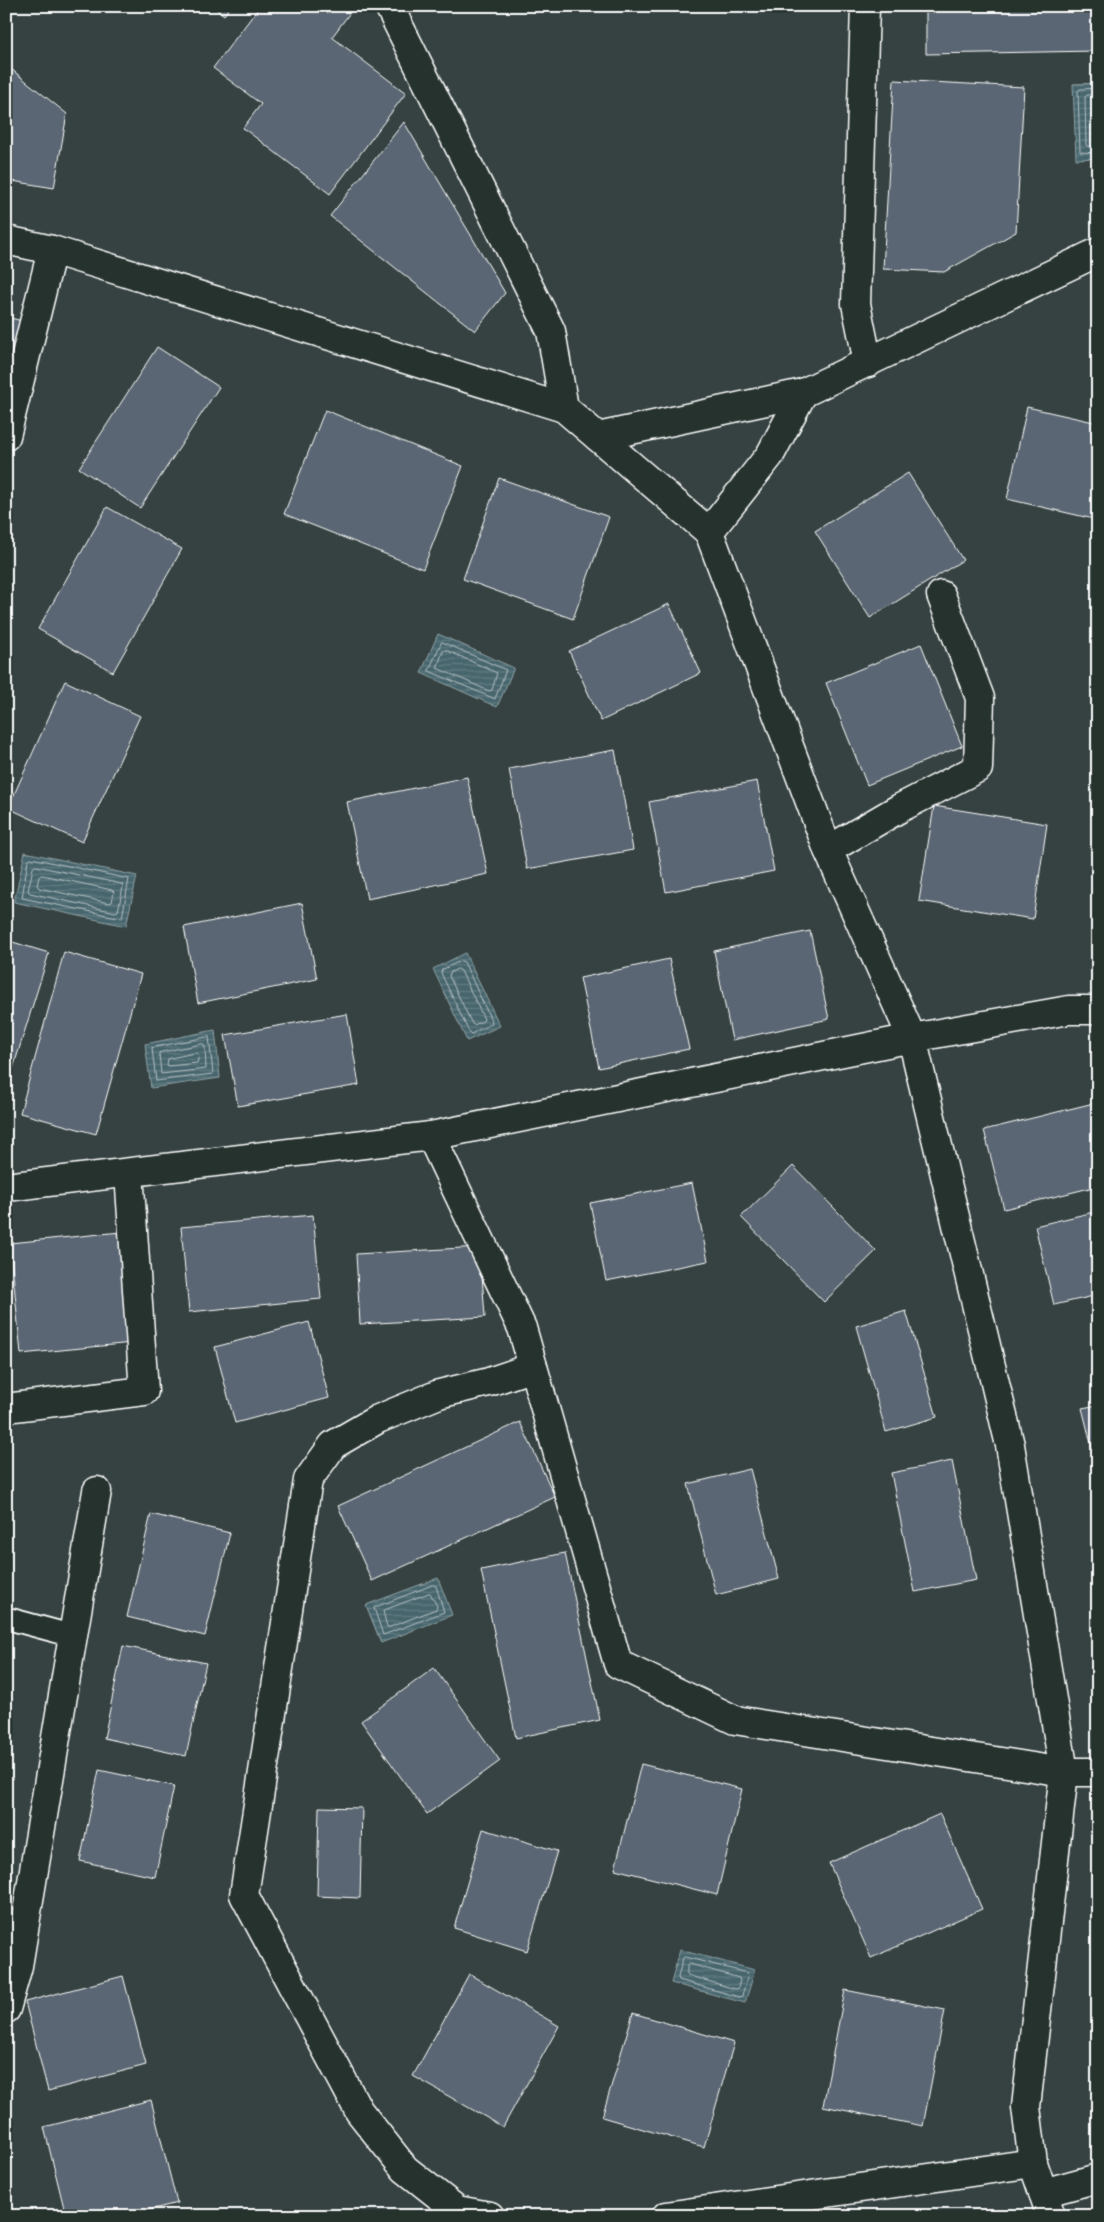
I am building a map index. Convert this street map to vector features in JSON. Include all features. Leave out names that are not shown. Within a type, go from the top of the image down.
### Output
[{"type":"street","points":[[389,6],[551,331],[564,408]]},
{"type":"street","points":[[865,6],[856,304],[868,363]]},
{"type":"street","points":[[6,240],[52,250],[564,408],[709,532],[828,850],[912,1038],[1010,1445],[1064,1772],[1026,2107],[1032,2163],[1047,2204],[1098,2178]]},
{"type":"street","points":[[6,436],[52,250]]},
{"type":"street","points":[[598,437],[803,393],[1098,252]]},
{"type":"street","points":[[709,532],[770,455],[803,393]]},
{"type":"street","points":[[828,850],[900,808],[978,768],[980,698],[941,596]]},
{"type":"street","points":[[6,1187],[431,1136],[912,1038],[1069,1010],[1098,1010]]},
{"type":"street","points":[[431,1136],[522,1328],[618,1664],[735,1720],[1064,1772],[1098,1772]]},
{"type":"street","points":[[6,1408],[144,1392],[129,1173]]},
{"type":"street","points":[[490,2216],[457,2210],[405,2169],[359,2111],[244,1895],[308,1480],[333,1445],[378,1419],[439,1394],[489,1382],[533,1367]]},
{"type":"street","points":[[6,2009],[12,1962],[73,1636],[97,1491]]},
{"type":"street","points":[[666,2216],[1032,2163]]},
{"type":"lane","points":[[6,1618],[73,1636]]},
{"type":"water","points":[[1098,83],[1098,158],[1076,159],[1073,84]]},
{"type":"water","points":[[438,634],[514,668],[497,707],[421,673]]},
{"type":"water","points":[[25,852],[137,876],[126,926],[14,902]]},
{"type":"water","points":[[465,953],[500,1026],[467,1041],[433,969]]},
{"type":"water","points":[[215,1030],[220,1078],[151,1088],[145,1044]]},
{"type":"water","points":[[438,1578],[452,1615],[381,1643],[366,1605]]},
{"type":"water","points":[[680,1950],[755,1970],[745,2003],[671,1983]]},
{"type":"building","points":[[212,6],[231,6],[224,15]]},
{"type":"building","points":[[260,6],[347,6],[352,10],[332,37],[406,93],[330,194],[243,128],[261,104],[213,68]]},
{"type":"building","points":[[926,6],[1098,6],[1098,51],[926,54]]},
{"type":"building","points":[[6,65],[67,114],[54,188],[6,180]]},
{"type":"building","points":[[894,80],[1024,87],[1016,232],[944,272],[883,269]]},
{"type":"building","points":[[404,122],[505,293],[475,331],[330,216]]},
{"type":"building","points":[[6,317],[27,322],[6,399]]},
{"type":"building","points":[[157,347],[219,387],[140,508],[79,468]]},
{"type":"building","points":[[1027,407],[1098,423],[1098,520],[1007,499]]},
{"type":"building","points":[[325,410],[463,466],[423,569],[284,514]]},
{"type":"building","points":[[908,473],[963,560],[870,618],[815,531]]},
{"type":"building","points":[[499,478],[609,517],[573,619],[463,579]]},
{"type":"building","points":[[107,507],[182,549],[113,672],[38,629]]},
{"type":"building","points":[[669,604],[701,673],[601,721],[569,651]]},
{"type":"building","points":[[921,644],[962,746],[867,785],[826,683]]},
{"type":"building","points":[[65,681],[140,716],[82,842],[8,808]]},
{"type":"building","points":[[615,750],[633,850],[527,869],[509,769]]},
{"type":"building","points":[[467,777],[488,874],[367,899],[347,802]]},
{"type":"building","points":[[757,781],[774,871],[666,892],[649,802]]},
{"type":"building","points":[[934,806],[1047,824],[1033,919],[919,901]]},
{"type":"building","points":[[302,903],[317,979],[198,1003],[184,927]]},
{"type":"building","points":[[810,931],[829,1019],[732,1040],[714,951]]},
{"type":"building","points":[[6,940],[49,953],[6,1091]]},
{"type":"building","points":[[64,952],[141,974],[96,1134],[20,1113]]},
{"type":"building","points":[[669,959],[689,1049],[599,1068],[580,978]]},
{"type":"building","points":[[347,1014],[359,1085],[238,1106],[225,1035]]},
{"type":"building","points":[[1098,1102],[1098,1186],[1004,1209],[984,1130]]},
{"type":"building","points":[[793,1166],[876,1251],[824,1302],[741,1217]]},
{"type":"building","points":[[692,1183],[708,1261],[606,1281],[590,1203]]},
{"type":"building","points":[[1098,1211],[1098,1295],[1054,1305],[1035,1226]]},
{"type":"building","points":[[313,1215],[321,1299],[189,1312],[181,1227]]},
{"type":"building","points":[[121,1232],[132,1343],[21,1354],[10,1243]]},
{"type":"building","points":[[480,1247],[485,1317],[360,1324],[356,1254]]},
{"type":"building","points":[[906,1311],[937,1417],[886,1432],[856,1326]]},
{"type":"building","points":[[309,1322],[329,1398],[235,1423],[215,1347]]},
{"type":"building","points":[[1098,1405],[1098,1471],[1082,1408]]},
{"type":"building","points":[[520,1422],[555,1497],[372,1581],[338,1506]]},
{"type":"building","points":[[952,1461],[976,1580],[915,1592],[891,1473]]},
{"type":"building","points":[[750,1469],[779,1579],[716,1595],[688,1484]]},
{"type":"building","points":[[1098,1504],[1098,1520],[1094,1505]]},
{"type":"building","points":[[151,1514],[230,1533],[205,1636],[127,1617]]},
{"type":"building","points":[[565,1553],[600,1720],[516,1738],[481,1570]]},
{"type":"building","points":[[123,1646],[206,1663],[186,1756],[104,1738]]},
{"type":"building","points":[[434,1668],[500,1761],[427,1814],[361,1721]]},
{"type":"building","points":[[641,1764],[742,1789],[717,1895],[615,1869]]},
{"type":"building","points":[[99,1770],[174,1786],[155,1877],[80,1861]]},
{"type":"building","points":[[319,1807],[362,1808],[360,1898],[317,1896]]},
{"type":"building","points":[[940,1814],[982,1909],[871,1958],[829,1863]]},
{"type":"building","points":[[483,1829],[557,1851],[527,1951],[454,1928]]},
{"type":"building","points":[[469,1974],[559,2026],[503,2127],[413,2076]]},
{"type":"building","points":[[123,1976],[146,2065],[48,2091],[25,2002]]},
{"type":"building","points":[[845,1990],[945,2010],[923,2126],[823,2106]]},
{"type":"building","points":[[1098,2007],[1098,2042],[1095,2041]]},
{"type":"building","points":[[633,2013],[734,2043],[704,2147],[602,2117]]},
{"type":"building","points":[[151,2100],[177,2203],[126,2216],[66,2216],[44,2127]]}]
